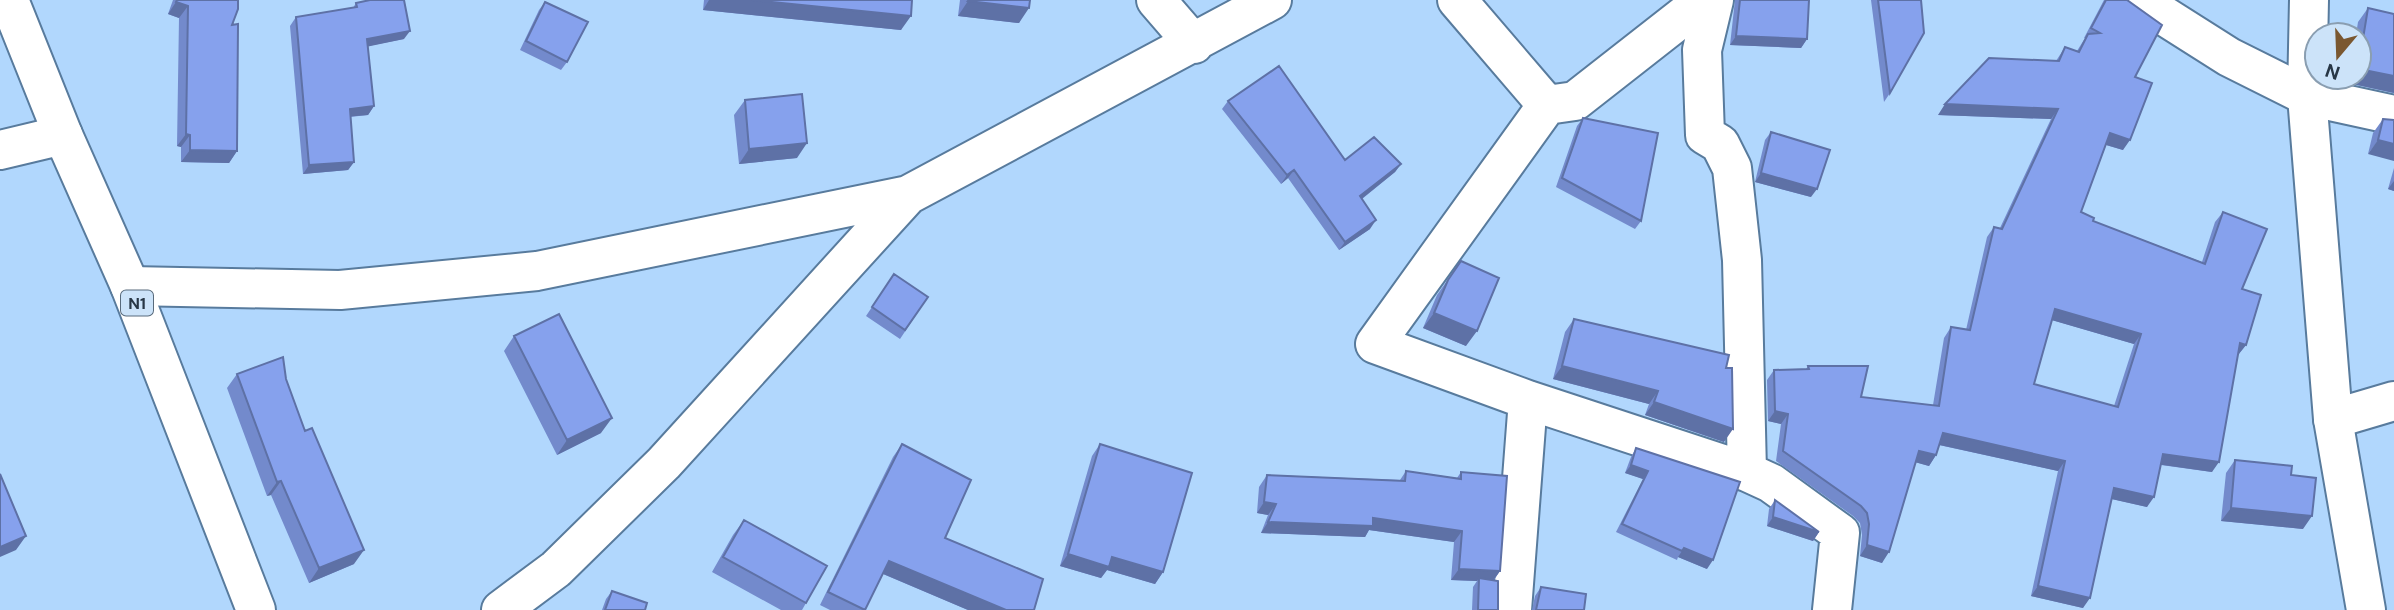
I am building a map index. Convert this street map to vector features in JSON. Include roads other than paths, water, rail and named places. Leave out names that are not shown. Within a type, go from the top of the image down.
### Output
[{"type":"street","name":"N1","points":[[9,0],[63,135],[130,286],[256,610]]},
{"type":"street","points":[[1156,0],[1194,44]]},
{"type":"street","points":[[130,286],[340,290],[537,271],[908,195],[1272,0]]},
{"type":"street","points":[[1457,0],[1547,105]]},
{"type":"street","points":[[1704,0],[1575,101],[1547,105],[1375,344],[1528,400],[1747,472],[1771,483],[1840,533],[1832,610]]},
{"type":"street","points":[[1714,0],[1702,50],[1704,135],[1720,144],[1732,169],[1742,260],[1747,472]]},
{"type":"street","points":[[2139,0],[2229,57],[2307,96],[2394,115]]},
{"type":"street","points":[[2309,0],[2307,96],[2333,419],[2366,610]]},
{"type":"street","points":[[0,150],[63,135]]},
{"type":"street","points":[[500,610],[556,569],[664,463],[908,195]]},
{"type":"street","points":[[1512,610],[1528,400]]},
{"type":"street","points":[[2333,419],[2394,401]]}]
